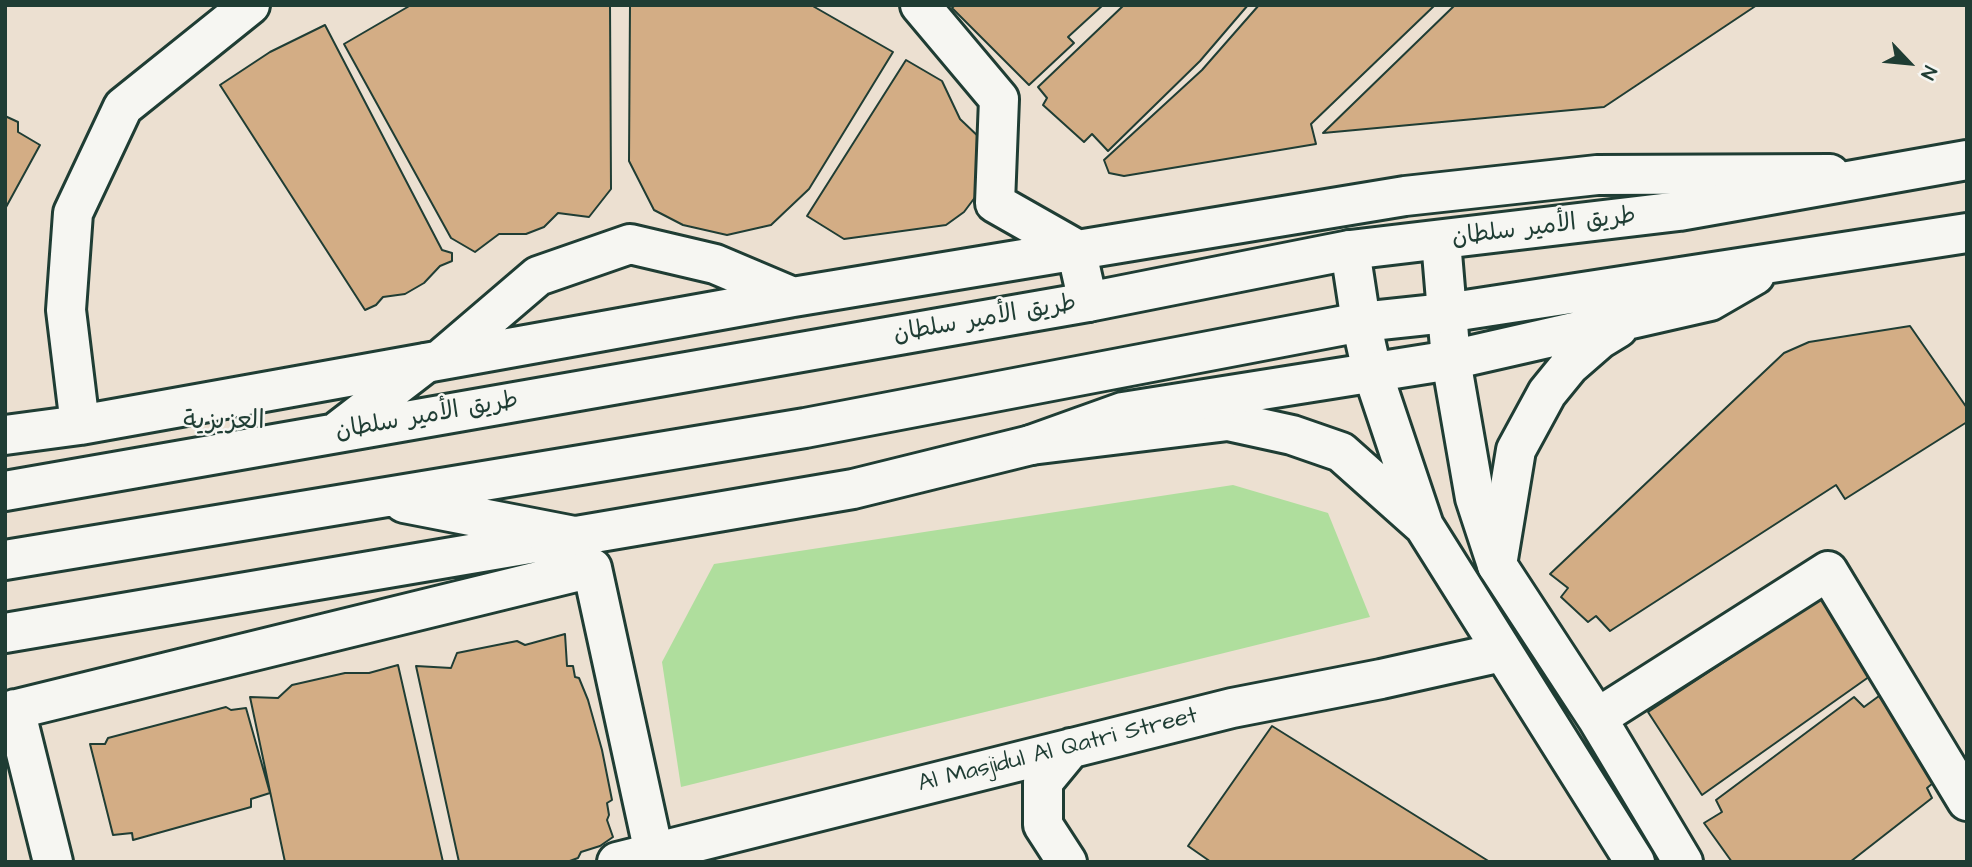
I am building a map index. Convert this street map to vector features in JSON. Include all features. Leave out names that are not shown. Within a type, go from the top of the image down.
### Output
[{"type":"main road","points":[[80,425],[66,310],[73,214],[123,107],[250,5]]},
{"type":"main road","points":[[920,5],[999,99],[995,203],[1076,249],[1088,302]]},
{"type":"main road","name":"طريق الأمير سلطان","points":[[5,491],[1088,302],[1350,250],[1679,211],[1967,160]]},
{"type":"main road","points":[[5,435],[80,425],[1076,249],[1405,196],[1597,175],[1902,173]]},
{"type":"main road","points":[[5,560],[805,428],[1361,322],[1446,313],[1967,233]]},
{"type":"main road","points":[[1441,241],[1451,360],[1475,498],[1497,565],[1597,718],[1683,862]]},
{"type":"main road","points":[[335,433],[433,362],[538,276],[630,244],[715,264],[793,298]]},
{"type":"main road","points":[[1350,250],[1372,371],[1424,526],[1635,862]]},
{"type":"main road","points":[[5,633],[853,489],[1031,445],[1123,412],[1451,360],[1710,301],[1774,264]]},
{"type":"main road","points":[[1497,565],[1516,450],[1547,393],[1569,366],[1600,339],[1633,319]]},
{"type":"main road","points":[[1031,445],[1228,421],[1292,435],[1341,452],[1424,526]]},
{"type":"main road","points":[[378,498],[573,536]]},
{"type":"main road","points":[[53,862],[10,710],[592,568],[654,857]]},
{"type":"main road","points":[[1597,718],[1828,571],[1967,801]]},
{"type":"main road","name":"Al Masjidul Al Qatri Street","points":[[617,862],[654,857],[1232,708],[1502,652]]},
{"type":"main road","points":[[1067,862],[1043,825],[1043,782],[1071,748]]},
{"type":"green space","points":[[1233,485],[1328,513],[1370,617],[681,787],[662,662],[714,564]]},
{"type":"building","points":[[411,5],[610,5],[611,189],[589,217],[558,213],[544,227],[526,234],[499,234],[475,252],[451,238],[344,44]]},
{"type":"building","points":[[630,5],[811,5],[893,52],[809,189],[771,225],[727,235],[683,225],[654,210],[629,161]]},
{"type":"building","points":[[955,5],[1103,5],[1068,37],[1074,43],[1029,85],[952,8]]},
{"type":"building","points":[[1124,5],[1248,5],[1200,61],[1108,151],[1092,134],[1084,142],[1043,105],[1047,98],[1038,87]]},
{"type":"building","points":[[1259,5],[1435,5],[1311,124],[1316,144],[1124,176],[1109,173],[1104,160],[1202,70]]},
{"type":"building","points":[[1455,5],[1757,5],[1604,107],[1323,133]]},
{"type":"building","points":[[325,25],[442,250],[452,253],[452,261],[440,266],[424,283],[405,294],[383,297],[376,305],[365,310],[220,85],[270,52]]},
{"type":"building","points":[[906,60],[942,81],[960,119],[981,139],[982,188],[964,212],[946,225],[844,239],[807,216]]},
{"type":"building","points":[[5,116],[18,122],[18,132],[40,145],[5,209]]},
{"type":"building","points":[[1910,326],[1967,408],[1967,422],[1845,499],[1836,485],[1610,631],[1596,616],[1588,622],[1561,597],[1568,588],[1550,574],[1784,353],[1809,342]]},
{"type":"building","points":[[1821,598],[1873,674],[1702,795],[1648,712]]},
{"type":"building","points":[[565,634],[567,666],[573,666],[575,677],[579,678],[602,750],[612,800],[607,803],[607,820],[613,837],[600,846],[581,852],[578,858],[567,862],[459,862],[416,666],[451,668],[457,653],[517,641],[525,645]]},
{"type":"building","points":[[398,665],[443,862],[285,862],[250,697],[278,698],[292,685],[345,673],[369,673]]},
{"type":"building","points":[[1879,696],[1939,778],[1927,788],[1932,798],[1850,862],[1732,862],[1704,823],[1722,812],[1716,800],[1854,697],[1864,707]]},
{"type":"building","points":[[226,707],[231,710],[246,708],[270,793],[251,799],[251,807],[133,840],[132,833],[113,835],[90,744],[105,744],[108,738]]},
{"type":"building","points":[[1272,726],[1490,862],[1211,862],[1188,846]]},
{"type":"district","name":"العزيزية","points":[[224,423]]}]
